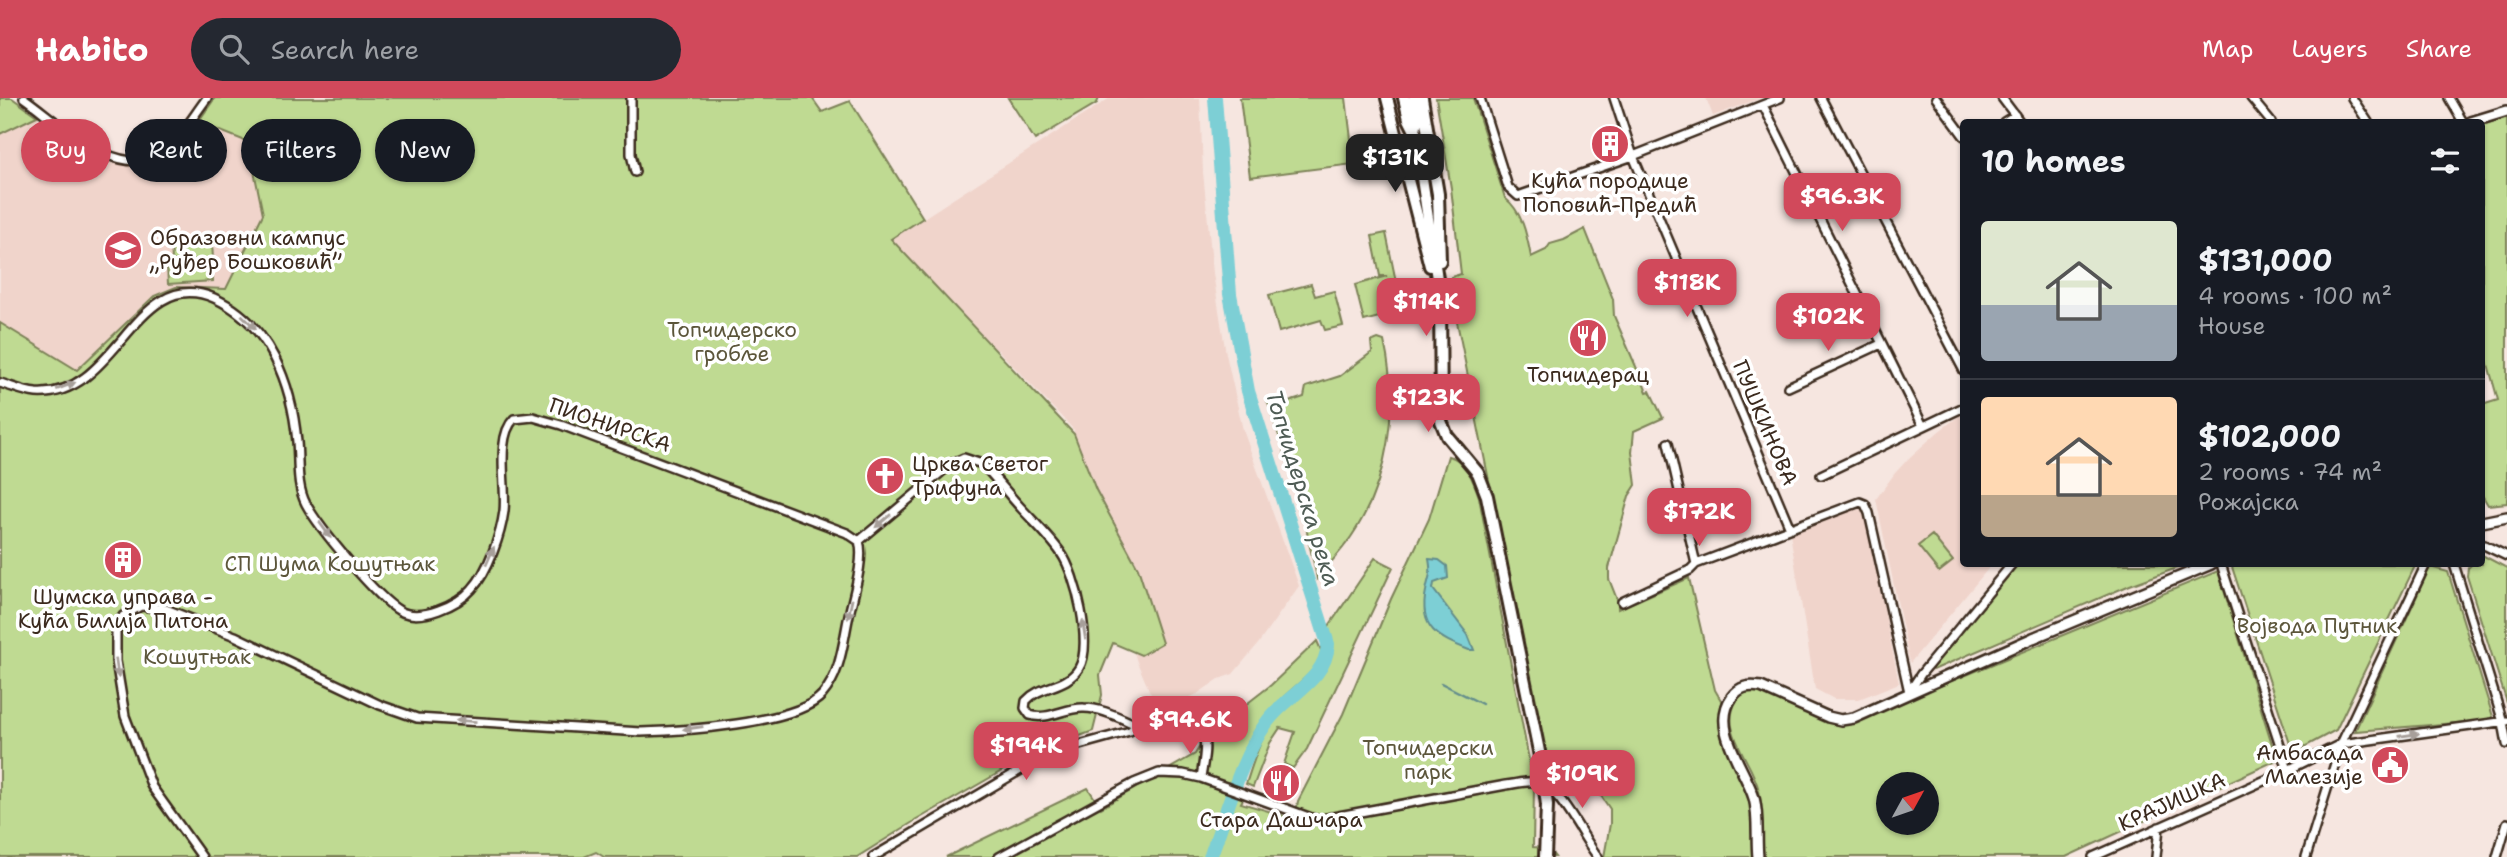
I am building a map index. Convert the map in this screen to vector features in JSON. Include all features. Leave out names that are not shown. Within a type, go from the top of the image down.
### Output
[{"type":"main road","points":[[1387,98],[1430,264],[1437,278]]},
{"type":"main road","points":[[1404,98],[1415,131],[1437,278],[1442,340],[1440,414],[1443,429],[1478,473],[1488,496],[1545,785],[1545,857]]},
{"type":"main road","points":[[1414,98],[1417,118],[1415,131]]},
{"type":"main road","points":[[1422,98],[1438,194],[1441,243],[1437,278]]},
{"type":"street","points":[[24,98],[88,144],[113,157],[132,162],[150,158],[169,148],[207,98]]},
{"type":"street","points":[[631,98],[631,154],[635,172]]},
{"type":"street","points":[[1480,98],[1508,187],[1514,195],[1522,196],[1780,98]]},
{"type":"street","name":"ПУШКИНОВА","points":[[1614,98],[1633,156],[1790,528]]},
{"type":"street","points":[[1821,98],[1960,363]]},
{"type":"street","points":[[1936,98],[1960,131]]},
{"type":"street","points":[[2002,98],[2018,119]]},
{"type":"street","points":[[2251,98],[2268,119]]},
{"type":"street","points":[[2352,98],[2366,119]]},
{"type":"street","points":[[2449,98],[2461,119]]},
{"type":"street","points":[[1763,105],[1923,426]]},
{"type":"street","points":[[2481,119],[2507,111]]},
{"type":"street","points":[[2009,119],[2015,115]]},
{"type":"street","name":"ПИОНИРСКА","points":[[0,383],[38,393],[68,387],[93,373],[132,327],[158,303],[180,293],[191,293],[221,302],[237,311],[255,327],[275,356],[292,403],[300,483],[306,504],[336,545],[373,586],[398,610],[411,614],[427,613],[455,602],[469,593],[477,583],[494,549],[503,516],[506,431],[514,419],[527,416],[561,425],[729,486],[847,533],[859,541]]},
{"type":"street","points":[[1788,387],[1881,344]]},
{"type":"street","points":[[1821,475],[1960,409]]},
{"type":"street","points":[[1668,443],[1696,564]]},
{"type":"street","points":[[202,857],[152,787],[125,716],[115,639],[119,621],[133,609],[148,606],[179,614],[242,639],[380,705],[417,718],[670,731],[786,715],[809,706],[822,695],[834,676],[856,582],[859,541],[957,460],[969,458],[982,464],[1062,554],[1086,634],[1084,654],[1077,670],[1063,684],[1031,695],[1026,701],[1027,711],[1033,717],[1040,717],[1087,708],[1143,725],[1182,708],[1187,709],[1205,735],[1206,747],[1200,778]]},
{"type":"street","points":[[1622,602],[1690,570],[1696,564],[1855,502],[1865,504],[1909,692]]},
{"type":"street","points":[[2485,521],[2507,517]]},
{"type":"street","points":[[2485,545],[2507,556]]},
{"type":"street","points":[[1909,692],[2010,567]]},
{"type":"street","points":[[1758,857],[1755,800],[1725,729],[1724,716],[1733,695],[1744,687],[1761,687],[1821,715],[1841,720],[1856,717],[2204,567]]},
{"type":"street","points":[[2222,567],[2288,770]]},
{"type":"street","points":[[2306,857],[2341,744],[2426,567]]},
{"type":"street","points":[[2455,567],[2505,722],[2507,744]]},
{"type":"street","name":"КРАЈИШКА","points":[[2093,857],[2341,744],[2505,722]]},
{"type":"street","points":[[873,857],[1041,758],[1130,731],[1137,725]]},
{"type":"street","points":[[999,857],[1150,776],[1166,772],[1200,778],[1309,819],[1325,820],[1532,782],[1545,785],[1558,796],[1598,857]]},
{"type":"street","points":[[2497,857],[2507,823]]},
{"type":"street","points":[[2156,857],[2159,827]]},
{"type":"shaded area","points":[[1110,98],[1200,98],[1203,172],[1213,273],[1226,354],[1243,430],[1299,586],[1233,674],[1219,679],[1197,694],[1159,713],[1137,662],[1122,614],[1078,502],[1074,430],[998,350],[993,350],[891,239]]},
{"type":"shaded area","points":[[1706,98],[1761,98],[1713,116]]},
{"type":"shaded area","name":"Образовни кампус „Руђер Бошковић”","points":[[21,124],[21,182],[111,182],[111,161],[125,165],[125,182],[227,182],[227,134],[241,139],[241,182],[256,182],[263,214],[226,290],[154,296],[77,370],[0,323],[0,134]]},
{"type":"shaded area","points":[[1960,415],[1960,567],[1990,567],[1910,663],[1876,499],[1895,473],[1938,432]]},
{"type":"shaded area","points":[[1856,509],[1863,510],[1868,528],[1899,683],[1859,699],[1834,699],[1815,689],[1790,533]]},
{"type":"green space","points":[[0,98],[12,98],[37,116],[21,119],[21,124],[0,134]]},
{"type":"green space","name":"Кошутњак","points":[[215,98],[812,98],[822,112],[850,101],[923,218],[891,239],[1074,434],[1096,490],[1138,568],[1162,643],[1141,655],[1113,643],[1100,675],[1102,695],[1093,731],[1028,756],[857,857],[604,857],[596,852],[584,857],[0,857],[0,323],[77,370],[154,296],[176,287],[226,289],[263,214],[256,182],[361,182],[361,119],[241,119],[241,139],[227,134],[227,119],[200,119]]},
{"type":"green space","points":[[1008,98],[1099,98],[1097,103],[1035,140]]},
{"type":"green space","points":[[1240,98],[1346,98],[1354,164],[1250,177]]},
{"type":"green space","points":[[1436,98],[1473,98],[1505,198],[1520,217],[1531,257],[1546,250],[1550,244],[1585,229],[1613,299],[1614,316],[1647,392],[1650,391],[1663,418],[1634,431],[1632,452],[1636,485],[1629,496],[1609,568],[1609,579],[1618,609],[1689,578],[1715,690],[1722,702],[1720,726],[1753,805],[1753,857],[1604,857],[1610,809],[1577,761],[1561,763],[1547,769],[1454,307],[1451,277],[1461,274],[1451,188]]},
{"type":"green space","points":[[2507,117],[2507,503],[2488,505],[2485,500],[2485,404],[2498,400],[2485,354],[2485,124]]},
{"type":"green space","points":[[1386,233],[1402,311],[1364,321],[1355,285],[1387,276],[1380,276],[1372,236]]},
{"type":"green space","points":[[212,241],[213,259],[172,261],[171,243]]},
{"type":"green space","points":[[212,262],[213,281],[168,284],[167,265]]},
{"type":"green space","points":[[1311,284],[1315,296],[1334,291],[1343,326],[1325,330],[1321,320],[1279,332],[1269,295]]},
{"type":"green space","points":[[1378,339],[1384,341],[1391,392],[1382,468],[1364,515],[1347,543],[1317,579],[1306,516],[1267,400],[1277,406],[1304,397],[1306,387],[1340,376],[1372,352],[1371,342]]},
{"type":"green space","name":"Топчидерски парк","points":[[1448,456],[1464,466],[1479,497],[1534,786],[1533,847],[1548,848],[1555,857],[946,857],[1088,788],[1101,808],[1195,754],[1214,723],[1244,706],[1271,685],[1317,641],[1324,657],[1267,716],[1250,744],[1233,782],[1219,784],[1245,795],[1241,803],[1295,819],[1298,801],[1343,714],[1391,599],[1429,519]]},
{"type":"green space","points":[[1932,535],[1953,561],[1939,572],[1918,546]]},
{"type":"green space","points":[[2485,557],[2507,568],[2507,703],[2467,576],[2468,568],[2485,567]]},
{"type":"green space","points":[[1375,558],[1393,567],[1307,749],[1293,768],[1284,764],[1295,732],[1280,728],[1270,743],[1253,787],[1246,784],[1257,751],[1269,727],[1323,672],[1330,647],[1327,629]]},
{"type":"green space","points":[[2015,567],[2180,567],[2130,585],[1933,670],[1931,668]]},
{"type":"green space","name":"Војвода Путник","points":[[2232,567],[2415,567],[2336,730],[2293,753]]},
{"type":"green space","points":[[2430,567],[2448,572],[2494,720],[2355,731]]},
{"type":"green space","points":[[2218,571],[2277,760],[2066,857],[1763,857],[1759,791],[1733,732],[1731,720],[1733,708],[1740,695],[1754,689],[1844,724],[1853,724]]},
{"type":"water","points":[[1429,559],[1439,560],[1447,566],[1448,578],[1434,583],[1433,589],[1468,635],[1474,650],[1448,641],[1428,623],[1424,604],[1430,572]]},
{"type":"waterway","name":"Топчидерска река","points":[[1210,857],[1241,770],[1257,737],[1275,712],[1313,678],[1326,657],[1328,644],[1248,391],[1230,294],[1215,98]]},
{"type":"waterway","points":[[1441,683],[1482,704]]},
{"type":"place","name":"Кућа породице Поповић-Предић","points":[[1610,144]]},
{"type":"place","name":"Образовни кампус „Руђер Бошковић”","points":[[123,250]]},
{"type":"place","name":"Топчидерац","points":[[1588,338]]},
{"type":"place","name":"Црква Светог Трифуна","points":[[885,476]]},
{"type":"place","name":"Шумска управа - Кућа Билија Питона","points":[[123,560]]},
{"type":"place","name":"Амбасада Малезије","points":[[2390,765]]},
{"type":"place","name":"Стара Дашчара","points":[[1281,783]]},
{"type":"park label","name":"Топчидерско гробље","points":[[732,342]]},
{"type":"park label","name":"СП Шума Кошутњак","points":[[330,564]]}]
